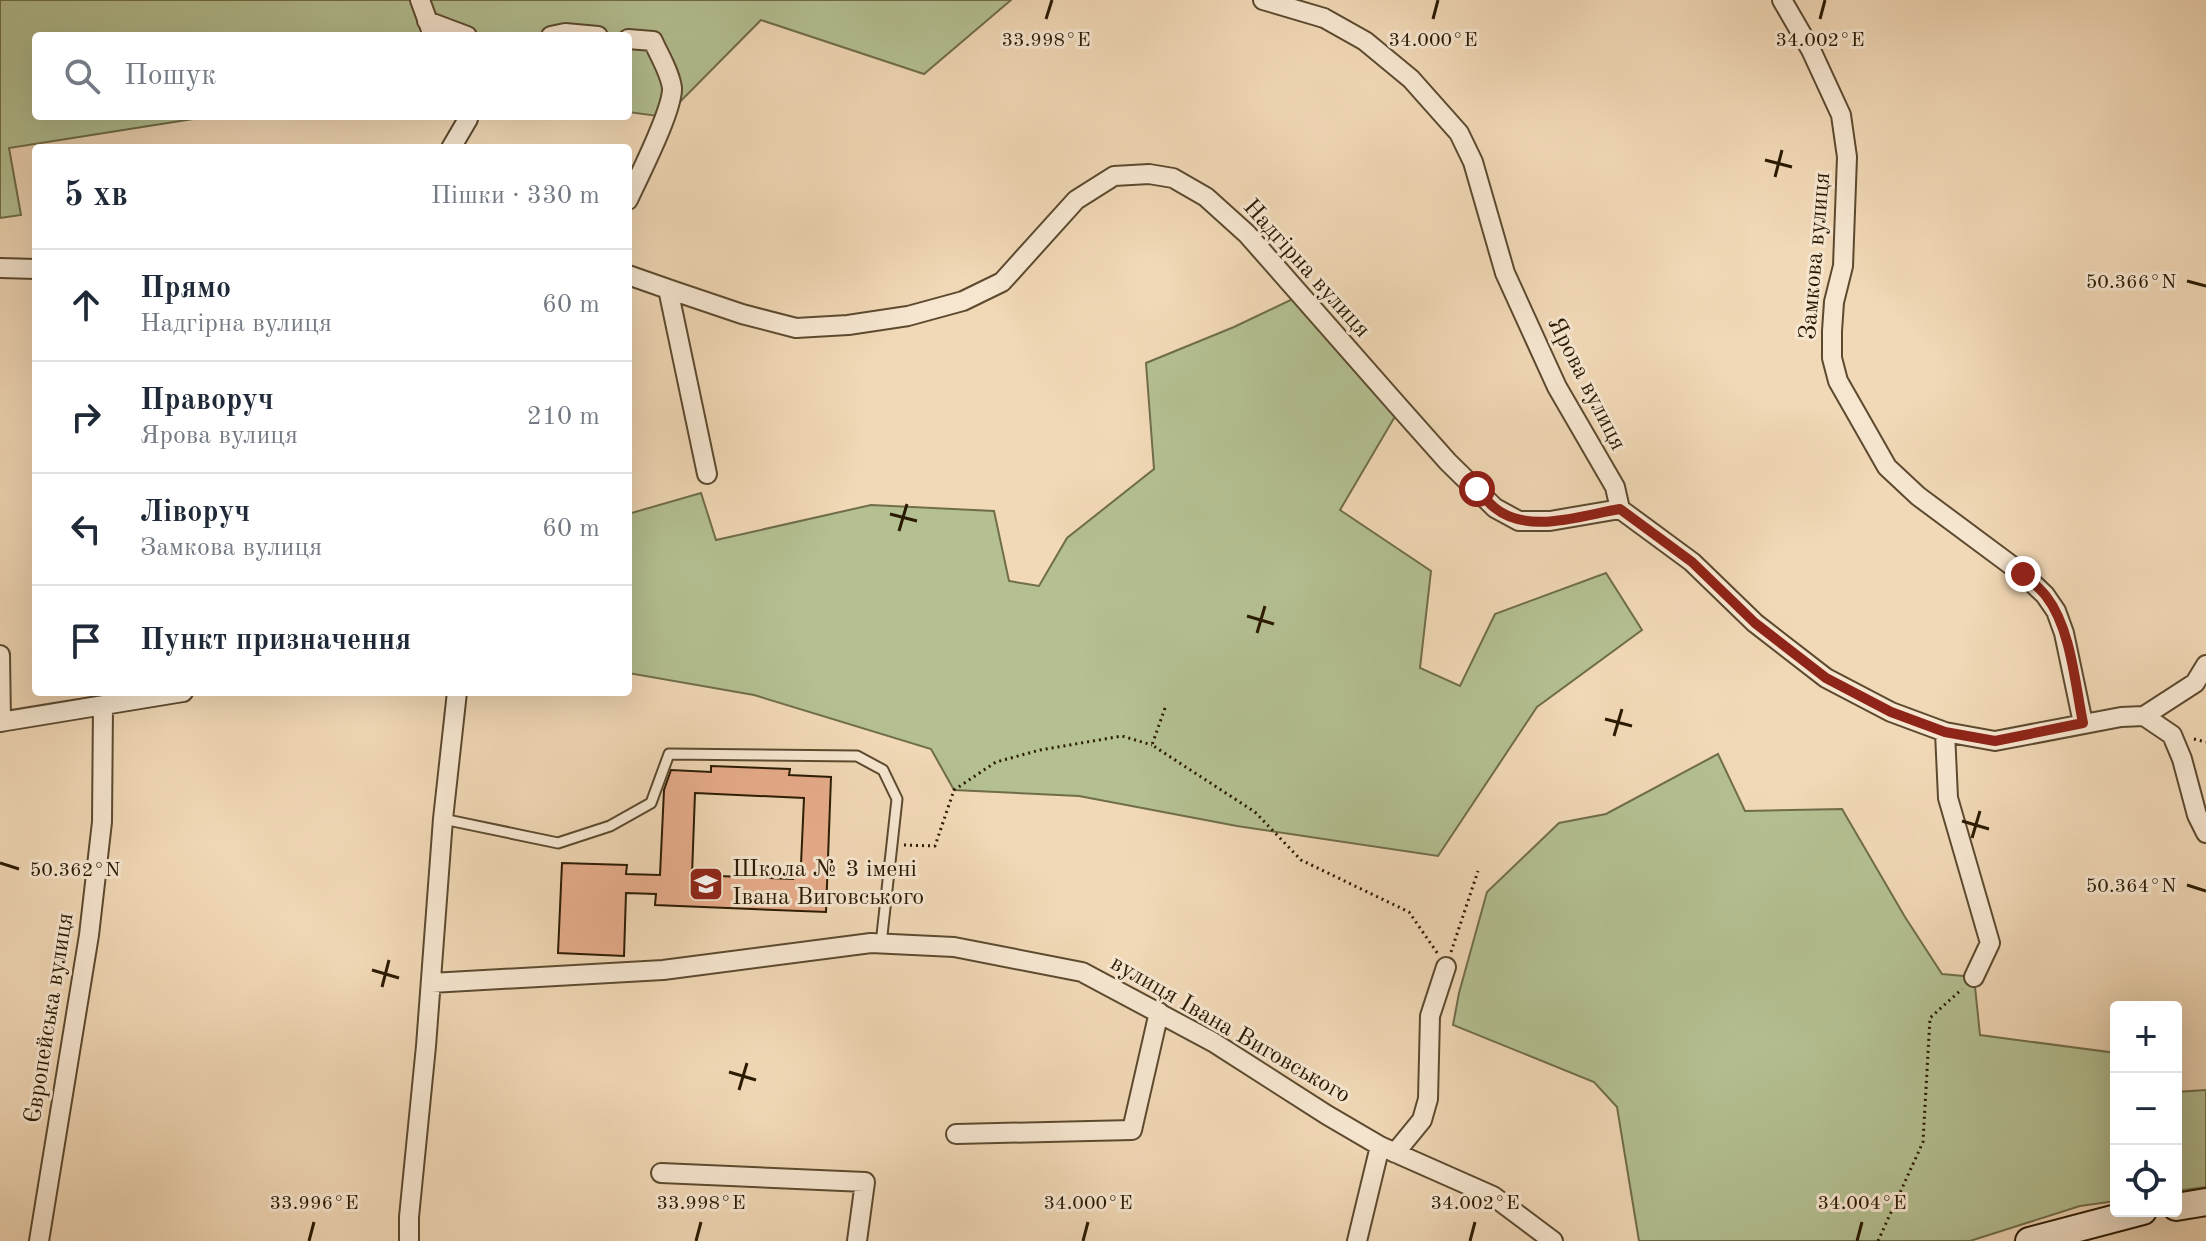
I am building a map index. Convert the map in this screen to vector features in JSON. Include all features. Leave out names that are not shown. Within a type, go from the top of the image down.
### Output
[{"type":"main road","points":[[2182,1206],[2206,1202]]},
{"type":"main road","points":[[2039,1239],[2121,1217]]},
{"type":"street","points":[[420,0],[430,29]]},
{"type":"street","name":"Ярова вулиця","points":[[1263,0],[1324,18],[1365,41],[1411,79],[1459,133],[1473,162],[1505,273],[1557,387],[1615,487],[1620,509]]},
{"type":"street","name":"Замкова вулиця","points":[[1782,0],[1811,50],[1841,115],[1847,157],[1847,211],[1843,266],[1834,302],[1832,331],[1832,358],[1838,381],[1887,467],[1918,496],[2023,574],[2045,595],[2056,611],[2064,633],[2083,723]]},
{"type":"street","points":[[632,39],[653,41],[672,89],[665,117],[632,191]]},
{"type":"street","points":[[453,144],[466,120]]},
{"type":"street","name":"Надгірна вулиця","points":[[632,276],[742,314],[796,328],[848,325],[908,316],[963,301],[1002,282],[1076,200],[1114,176],[1149,174],[1173,178],[1206,197],[1247,234],[1448,462],[1495,508],[1519,521],[1550,521],[1620,509]]},
{"type":"street","points":[[0,268],[32,269]]},
{"type":"street","points":[[668,289],[707,474]]},
{"type":"street","points":[[1620,509],[1692,562],[1755,623],[1826,678],[1891,712],[1945,732],[1995,741],[2083,723],[2144,716],[2195,683],[2206,665]]},
{"type":"street","points":[[0,655],[0,722],[160,696]]},
{"type":"street","points":[[409,1241],[443,819],[457,696]]},
{"type":"street","name":"Європейська вулиця","points":[[39,1241],[89,935],[102,822],[103,706]]},
{"type":"street","points":[[2144,716],[2172,735],[2197,815],[2206,833]]},
{"type":"street","points":[[1945,732],[1948,798],[1990,943],[1974,977]]},
{"type":"street","name":"вулиця Івана Виговського","points":[[431,983],[663,970],[881,944],[954,947],[1082,972],[1213,1042],[1388,1150],[1493,1196],[1553,1241]]},
{"type":"street","points":[[1357,1241],[1388,1150],[1422,1120],[1428,1099],[1430,1016],[1446,967]]},
{"type":"street","points":[[956,1134],[1132,1130],[1159,1012]]},
{"type":"street","points":[[661,1173],[865,1182],[857,1241]]},
{"type":"lane","points":[[443,819],[558,843],[610,826],[651,803],[669,754],[857,756],[883,770],[897,799],[881,944]]},
{"type":"path","points":[[1152,745],[1165,708]]},
{"type":"path","points":[[892,845],[935,846],[954,790],[996,762],[1040,750],[1122,736],[1152,745],[1255,812],[1301,860],[1409,912],[1446,967]]},
{"type":"path","points":[[1446,967],[1478,871]]},
{"type":"path","points":[[1878,1241],[1923,1142],[1930,1018],[1974,977]]},
{"type":"green space","points":[[0,0],[1011,0],[924,74],[761,20],[665,117],[632,113],[632,32],[32,32],[32,120],[187,120],[9,148],[21,215],[0,218]]},
{"type":"green space","points":[[1299,296],[1400,408],[1340,510],[1431,571],[1420,668],[1460,686],[1495,614],[1606,573],[1642,630],[1537,707],[1438,856],[1237,826],[1079,796],[954,790],[931,749],[754,695],[632,674],[632,513],[701,493],[716,540],[871,505],[994,511],[1009,581],[1039,586],[1067,538],[1154,469],[1146,363]]},
{"type":"green space","points":[[1718,754],[1745,811],[1842,809],[1942,974],[1974,977],[1980,1035],[2110,1052],[2110,1202],[2080,1206],[1970,1241],[1639,1241],[1617,1107],[1594,1082],[1453,1025],[1487,892],[1559,823],[1606,814]]},
{"type":"green space","points":[[2206,1090],[2206,1187],[2182,1190],[2182,1145],[2182,1092]]},
{"type":"building","points":[[711,766],[790,769],[789,775],[831,777],[826,912],[655,905],[656,894],[626,893],[624,956],[558,953],[562,863],[627,865],[626,874],[660,875],[664,790],[671,770],[711,772]],"holes":[[[695,793],[804,798],[801,864],[793,864],[793,879],[692,875]]]},
{"type":"place","name":"Школа № 3 імені Івана Виговського","points":[[706,884]]},
{"type":"route","points":[[1477,489],[1495,508],[1519,521],[1550,521],[1620,509],[1692,562],[1755,623],[1826,678],[1891,712],[1945,732],[1995,741],[2083,723],[2064,633],[2056,611],[2045,595],[2023,574]]}]
